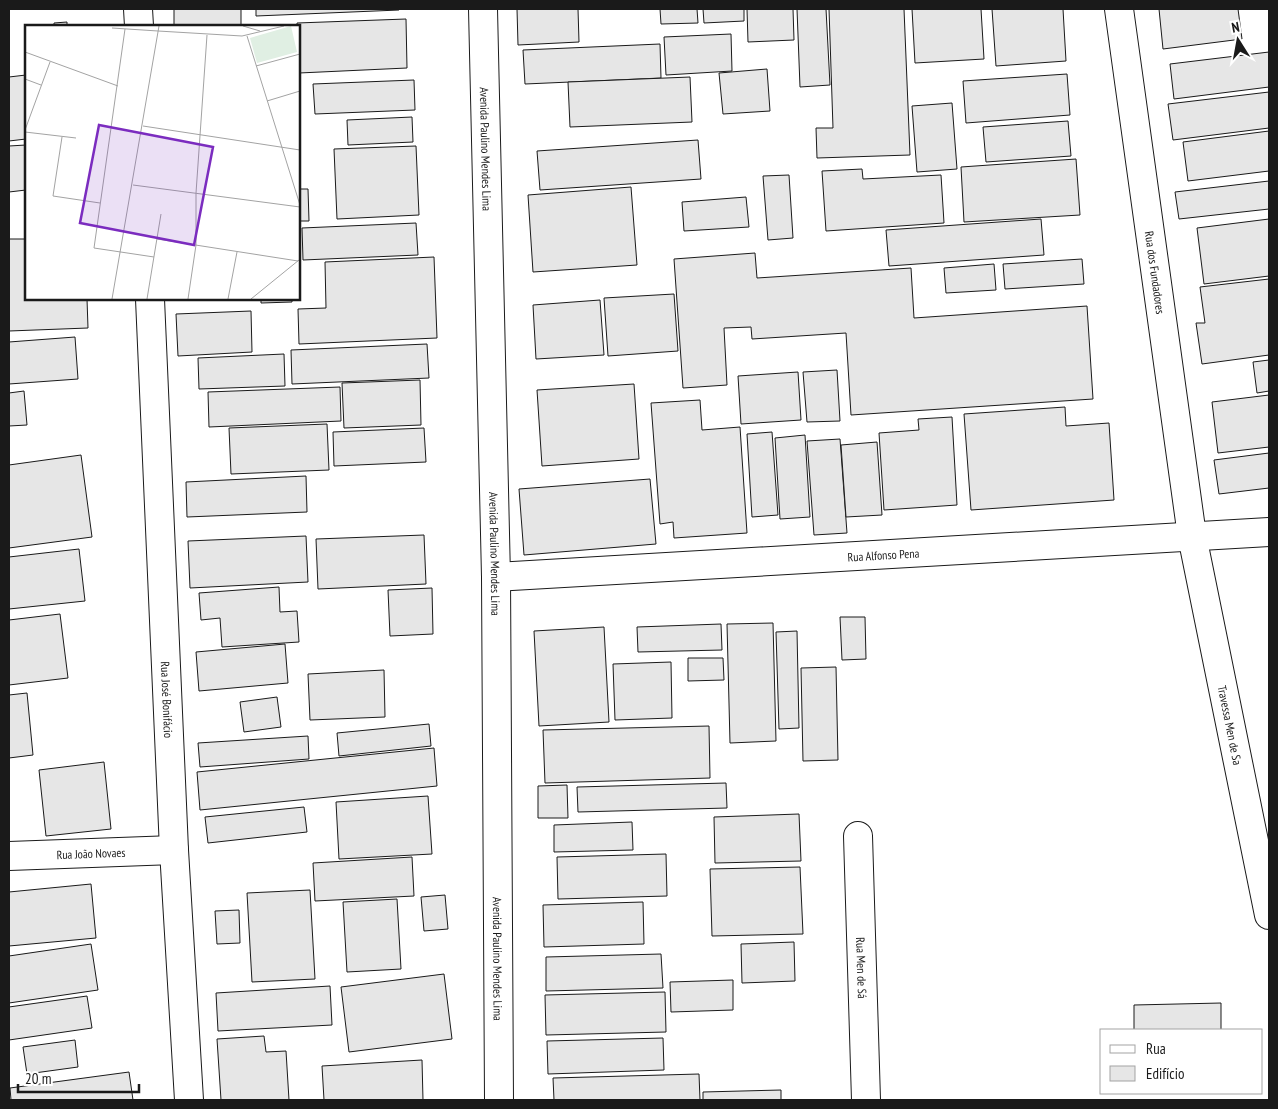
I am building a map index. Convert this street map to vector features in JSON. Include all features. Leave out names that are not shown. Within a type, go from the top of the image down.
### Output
[{"type":"street","points":[[138,9],[139,25]]},
{"type":"street","name":"Avenida Paulino Mendes Lima","points":[[483,9],[496,577],[499,1100]]},
{"type":"street","name":"Rua dos Fundadores","points":[[1119,9],[1192,536]]},
{"type":"street","name":"Rua José Bonifácio","points":[[150,300],[174,850],[189,1100]]},
{"type":"street","name":"Rua Alfonso Pena","points":[[496,577],[1269,532]]},
{"type":"street","name":"Travessa Men de Sa","points":[[1192,536],[1269,915]]},
{"type":"street","name":"Rua Men de Sá","points":[[858,836],[866,1100]]},
{"type":"street","name":"Rua João Novaes","points":[[9,856],[174,850]]},
{"type":"building","points":[[174,9],[241,9],[241,25],[174,25]]},
{"type":"building","points":[[256,9],[399,9],[399,10],[256,16]]},
{"type":"building","points":[[517,9],[578,9],[579,42],[518,45]]},
{"type":"building","points":[[660,9],[697,9],[698,23],[661,24]]},
{"type":"building","points":[[703,9],[744,9],[744,21],[704,23]]},
{"type":"building","points":[[747,9],[793,9],[794,40],[748,42]]},
{"type":"building","points":[[797,9],[826,9],[830,85],[800,87]]},
{"type":"building","points":[[829,9],[904,9],[910,155],[817,158],[816,128],[833,128]]},
{"type":"building","points":[[912,9],[981,9],[984,59],[915,63]]},
{"type":"building","points":[[992,9],[1063,9],[1066,61],[996,66]]},
{"type":"building","points":[[1159,9],[1238,9],[1242,39],[1163,49]]},
{"type":"building","points":[[406,19],[407,68],[300,73],[300,25],[297,25],[297,23]]},
{"type":"building","points":[[67,22],[67,25],[54,25],[54,23]]},
{"type":"building","points":[[731,34],[732,71],[666,75],[664,37]]},
{"type":"building","points":[[660,44],[661,78],[525,84],[523,50]]},
{"type":"building","points":[[1269,52],[1269,87],[1174,99],[1170,64]]},
{"type":"building","points":[[767,69],[770,111],[723,114],[719,73]]},
{"type":"building","points":[[1067,74],[1070,115],[966,123],[963,81]]},
{"type":"building","points":[[25,75],[25,139],[9,141],[9,77]]},
{"type":"building","points":[[690,77],[692,122],[570,127],[568,82]]},
{"type":"building","points":[[414,80],[415,110],[315,114],[313,84]]},
{"type":"building","points":[[1269,92],[1269,128],[1173,140],[1168,104]]},
{"type":"building","points":[[952,103],[957,169],[917,172],[912,106]]},
{"type":"building","points":[[412,117],[413,142],[348,145],[347,120]]},
{"type":"building","points":[[1068,121],[1071,156],[986,162],[983,127]]},
{"type":"building","points":[[1269,131],[1269,171],[1188,181],[1183,142]]},
{"type":"building","points":[[698,140],[701,179],[540,190],[537,151]]},
{"type":"building","points":[[25,145],[25,190],[9,192],[9,146]]},
{"type":"building","points":[[416,146],[419,215],[337,219],[334,149]]},
{"type":"building","points":[[1076,159],[1080,215],[964,222],[961,167]]},
{"type":"building","points":[[862,169],[863,179],[941,175],[944,223],[826,231],[822,171]]},
{"type":"building","points":[[789,175],[793,238],[768,240],[763,176]]},
{"type":"building","points":[[1269,181],[1269,209],[1179,219],[1175,192]]},
{"type":"building","points":[[631,187],[637,265],[533,272],[528,195]]},
{"type":"building","points":[[300,189],[308,189],[309,221],[300,221]]},
{"type":"building","points":[[746,197],[749,227],[684,231],[682,202]]},
{"type":"building","points":[[1041,219],[1044,255],[889,266],[886,230]]},
{"type":"building","points":[[1269,219],[1269,276],[1204,284],[1197,228]]},
{"type":"building","points":[[416,223],[418,255],[303,260],[302,228]]},
{"type":"building","points":[[9,239],[25,239],[25,300],[87,300],[88,328],[9,331]]},
{"type":"building","points":[[755,253],[757,278],[911,268],[914,318],[1087,306],[1093,399],[851,415],[846,333],[752,339],[751,327],[724,328],[727,385],[683,388],[674,259]]},
{"type":"building","points":[[434,257],[437,338],[299,344],[298,309],[326,308],[325,262]]},
{"type":"building","points":[[1082,259],[1084,284],[1005,289],[1003,264]]},
{"type":"building","points":[[994,264],[996,290],[946,293],[944,268]]},
{"type":"building","points":[[1269,279],[1269,355],[1202,364],[1196,323],[1205,323],[1200,287]]},
{"type":"building","points":[[674,294],[678,351],[608,356],[604,298]]},
{"type":"building","points":[[261,300],[292,300],[292,302],[261,303]]},
{"type":"building","points":[[600,300],[604,355],[536,359],[533,305]]},
{"type":"building","points":[[251,311],[252,352],[178,356],[176,314]]},
{"type":"building","points":[[75,337],[78,379],[9,384],[9,342]]},
{"type":"building","points":[[427,344],[429,378],[292,384],[291,350]]},
{"type":"building","points":[[284,354],[285,386],[199,389],[198,358]]},
{"type":"building","points":[[1269,360],[1269,391],[1257,393],[1253,362]]},
{"type":"building","points":[[837,370],[840,421],[807,422],[803,372]]},
{"type":"building","points":[[798,372],[801,420],[741,424],[738,376]]},
{"type":"building","points":[[420,380],[421,425],[344,428],[342,383]]},
{"type":"building","points":[[634,384],[639,459],[542,466],[537,390]]},
{"type":"building","points":[[340,387],[341,421],[209,427],[208,392]]},
{"type":"building","points":[[24,391],[27,425],[9,426],[9,393]]},
{"type":"building","points":[[1269,395],[1269,447],[1218,453],[1212,402]]},
{"type":"building","points":[[700,400],[702,430],[740,427],[747,533],[674,538],[673,522],[660,524],[651,403]]},
{"type":"building","points":[[1065,407],[1066,426],[1109,423],[1114,500],[971,510],[964,414]]},
{"type":"building","points":[[952,417],[957,505],[884,510],[879,433],[919,430],[918,419]]},
{"type":"building","points":[[327,424],[329,470],[231,474],[229,428]]},
{"type":"building","points":[[424,428],[426,462],[334,466],[333,432]]},
{"type":"building","points":[[772,432],[778,515],[752,517],[747,434]]},
{"type":"building","points":[[805,435],[810,517],[780,519],[775,438]]},
{"type":"building","points":[[840,439],[847,533],[814,535],[807,441]]},
{"type":"building","points":[[877,442],[882,515],[846,517],[841,445]]},
{"type":"building","points":[[1269,453],[1269,488],[1219,494],[1214,460]]},
{"type":"building","points":[[81,455],[92,537],[9,548],[9,465]]},
{"type":"building","points":[[306,476],[307,512],[187,517],[186,482]]},
{"type":"building","points":[[650,479],[656,544],[524,555],[519,489]]},
{"type":"building","points":[[424,535],[426,584],[318,589],[316,539]]},
{"type":"building","points":[[306,536],[308,582],[190,588],[188,541]]},
{"type":"building","points":[[79,549],[85,601],[9,609],[9,557]]},
{"type":"building","points":[[279,587],[280,612],[297,611],[299,642],[222,647],[220,618],[201,620],[199,593]]},
{"type":"building","points":[[432,588],[433,634],[390,636],[388,590]]},
{"type":"building","points":[[60,614],[68,678],[9,685],[9,620]]},
{"type":"building","points":[[840,617],[865,617],[866,659],[842,660]]},
{"type":"building","points":[[773,623],[776,741],[730,743],[727,624]]},
{"type":"building","points":[[721,624],[722,650],[638,652],[637,627]]},
{"type":"building","points":[[604,627],[609,722],[539,726],[534,631]]},
{"type":"building","points":[[797,631],[799,728],[779,729],[776,632]]},
{"type":"building","points":[[285,644],[288,683],[199,691],[196,652]]},
{"type":"building","points":[[688,658],[723,658],[724,680],[688,681]]},
{"type":"building","points":[[671,662],[672,718],[615,720],[613,664]]},
{"type":"building","points":[[836,667],[838,760],[803,761],[801,668]]},
{"type":"building","points":[[384,670],[385,717],[310,720],[308,674]]},
{"type":"building","points":[[27,693],[33,755],[9,758],[9,695]]},
{"type":"building","points":[[277,697],[281,727],[244,732],[240,702]]},
{"type":"building","points":[[429,724],[431,746],[339,756],[337,733]]},
{"type":"building","points":[[709,726],[710,778],[545,783],[543,730]]},
{"type":"building","points":[[308,736],[309,759],[200,767],[198,743]]},
{"type":"building","points":[[434,748],[437,786],[200,810],[197,772]]},
{"type":"building","points":[[104,762],[111,829],[46,836],[39,770]]},
{"type":"building","points":[[726,783],[727,808],[578,812],[577,787]]},
{"type":"building","points":[[567,785],[568,818],[538,818],[538,786]]},
{"type":"building","points":[[428,796],[432,854],[339,859],[336,802]]},
{"type":"building","points":[[304,807],[307,832],[208,843],[205,817]]},
{"type":"building","points":[[799,814],[801,861],[715,863],[714,817]]},
{"type":"building","points":[[632,822],[633,850],[554,852],[554,825]]},
{"type":"building","points":[[666,854],[667,896],[558,899],[557,857]]},
{"type":"building","points":[[412,857],[414,896],[315,901],[313,863]]},
{"type":"building","points":[[800,867],[803,934],[712,936],[710,869]]},
{"type":"building","points":[[91,884],[96,938],[9,946],[9,892]]},
{"type":"building","points":[[310,890],[315,979],[252,982],[247,893]]},
{"type":"building","points":[[445,895],[448,929],[424,931],[421,897]]},
{"type":"building","points":[[397,899],[401,969],[347,972],[343,902]]},
{"type":"building","points":[[643,902],[644,944],[544,947],[543,905]]},
{"type":"building","points":[[239,910],[240,943],[217,944],[215,911]]},
{"type":"building","points":[[794,942],[795,981],[742,983],[741,944]]},
{"type":"building","points":[[91,944],[98,990],[9,1003],[9,956]]},
{"type":"building","points":[[661,954],[663,988],[546,991],[546,957]]},
{"type":"building","points":[[444,974],[452,1039],[349,1052],[341,987]]},
{"type":"building","points":[[733,980],[733,1010],[671,1012],[670,982]]},
{"type":"building","points":[[330,986],[332,1025],[218,1031],[216,993]]},
{"type":"building","points":[[665,992],[666,1032],[546,1035],[545,995]]},
{"type":"building","points":[[87,996],[92,1028],[9,1040],[9,1007]]},
{"type":"building","points":[[1221,1003],[1221,1029],[1134,1029],[1134,1005]]},
{"type":"building","points":[[264,1036],[266,1052],[286,1051],[289,1100],[221,1100],[217,1039]]},
{"type":"building","points":[[663,1038],[664,1070],[548,1074],[547,1041]]},
{"type":"building","points":[[75,1040],[78,1067],[27,1074],[23,1047]]},
{"type":"building","points":[[422,1060],[423,1100],[324,1100],[322,1066]]},
{"type":"building","points":[[129,1072],[133,1100],[11,1100],[10,1088]]},
{"type":"building","points":[[699,1074],[700,1100],[554,1100],[553,1078]]},
{"type":"building","points":[[781,1090],[781,1100],[703,1100],[703,1092]]}]
